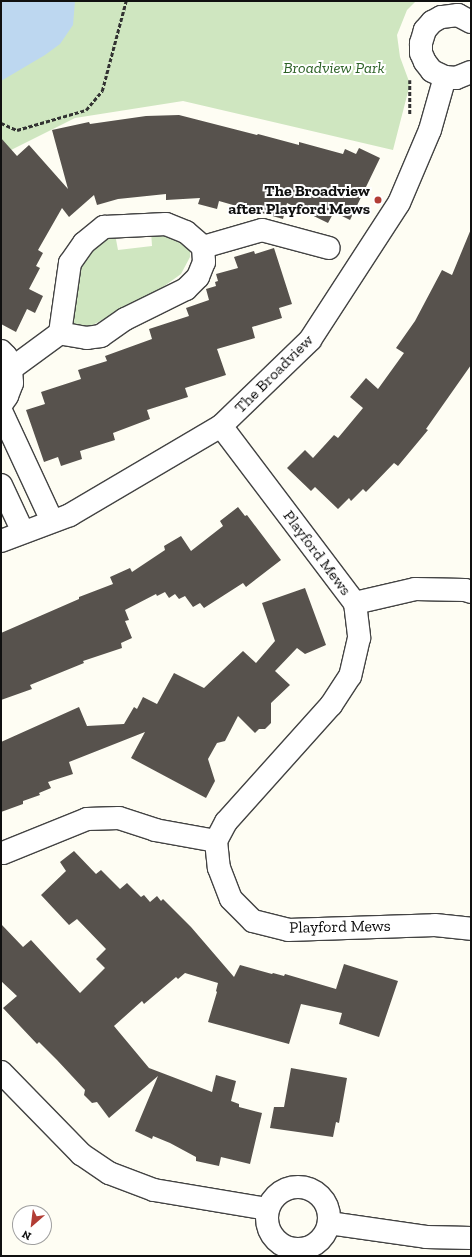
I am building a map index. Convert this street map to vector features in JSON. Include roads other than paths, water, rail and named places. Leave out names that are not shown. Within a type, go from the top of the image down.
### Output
[{"type":"street","points":[[463,13],[447,15],[432,22],[425,30],[420,43],[421,53],[425,62],[432,71],[444,77],[456,78],[471,72]]},
{"type":"street","name":"The Broadview","points":[[1,541],[70,515],[221,426],[310,340],[399,203],[430,130],[444,77]]},
{"type":"street","points":[[1,405],[7,396],[12,383],[6,360],[60,333],[87,338],[101,336],[125,319],[186,289],[198,277],[204,262],[202,247],[186,232],[166,224],[104,227],[84,244],[70,263],[60,333]]},
{"type":"street","points":[[202,247],[249,232],[262,230],[329,248]]},
{"type":"street","points":[[1,411],[52,521]]},
{"type":"street","name":"Playford Mews","points":[[221,426],[355,603],[359,638],[350,676],[331,705],[226,822],[216,841],[219,868],[231,900],[253,921],[288,930],[436,925],[471,930]]},
{"type":"street","points":[[1,485],[23,532]]},
{"type":"street","points":[[355,603],[415,590],[465,590],[471,592]]},
{"type":"street","points":[[3,853],[87,819],[119,818],[155,830],[216,841]]},
{"type":"street","points":[[1,1072],[81,1154],[109,1173],[154,1190],[267,1209]]},
{"type":"street","points":[[293,1186],[305,1186],[316,1191],[324,1200],[329,1211],[329,1223],[326,1233],[319,1241],[310,1247],[288,1252],[270,1233],[266,1222],[267,1209],[272,1198],[281,1190],[293,1186]]},
{"type":"street","points":[[329,1223],[426,1237],[471,1238]]},
{"type":"water","points":[[1,1],[75,1],[73,25],[60,44],[45,55],[1,81]]},
{"type":"place","name":"The Broadview after Playford Mews","points":[[378,200]]},
{"type":"park label","name":"Broadview Park","points":[[334,68]]}]
